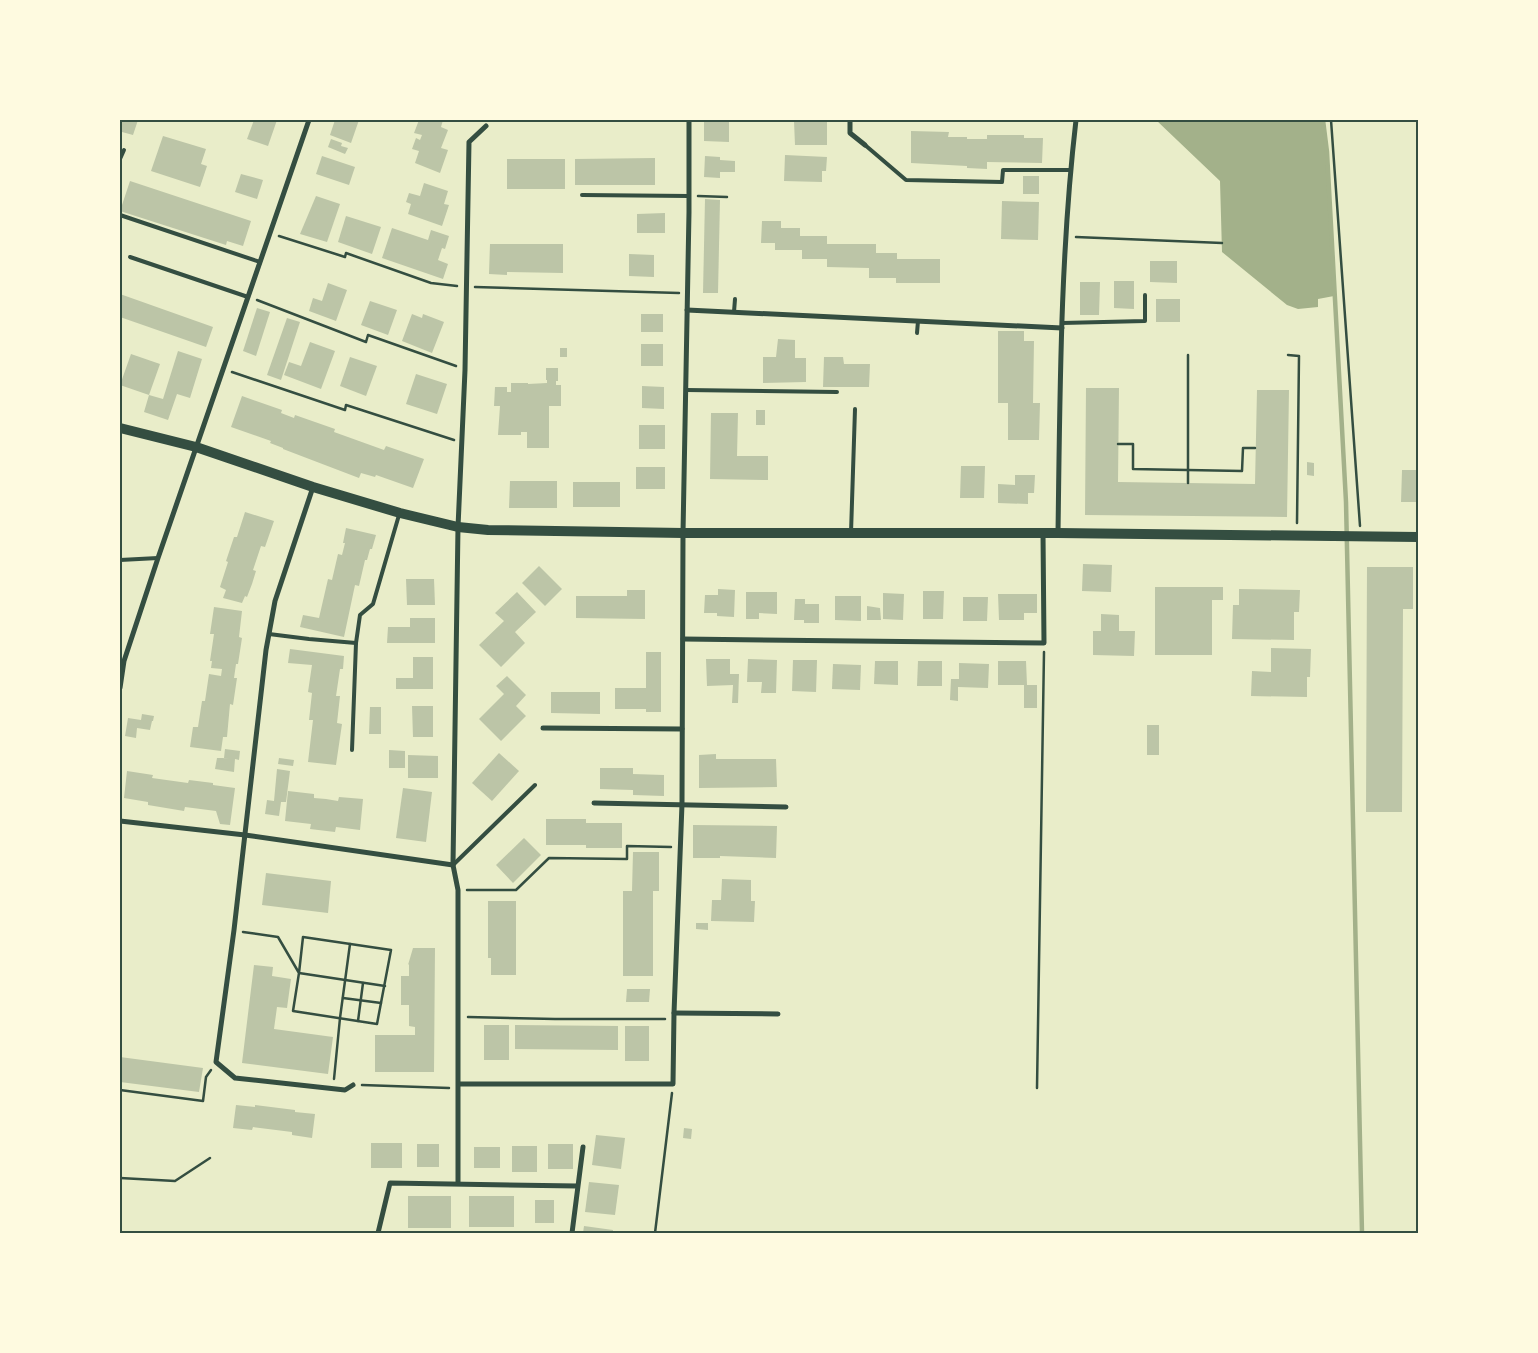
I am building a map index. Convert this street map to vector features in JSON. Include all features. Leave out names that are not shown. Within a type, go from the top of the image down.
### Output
[{"type":"main road","points":[[120,428],[196,447],[313,487],[400,513],[458,527],[488,530],[683,533],[1058,533],[1418,537]]},
{"type":"street","points":[[120,688],[122,661],[310,120]]},
{"type":"street","points":[[459,1087],[674,1084],[674,1013],[682,804],[683,533],[689,120]]},
{"type":"street","points":[[850,120],[850,133],[865,145]]},
{"type":"street","points":[[1058,533],[1062,325],[1070,170],[1076,120]]},
{"type":"street","points":[[458,1183],[458,890],[452,865],[458,527],[465,370],[469,142],[486,126]]},
{"type":"street","points":[[687,310],[918,321],[1062,325]]},
{"type":"street","points":[[313,487],[275,601],[269,634],[234,930],[216,1062],[236,1078],[345,1090],[353,1085]]},
{"type":"street","points":[[683,639],[1044,643],[1043,533]]},
{"type":"street","points":[[543,728],[682,730]]},
{"type":"street","points":[[594,803],[786,807]]},
{"type":"street","points":[[120,822],[245,835],[452,865]]},
{"type":"street","points":[[674,1013],[778,1014]]},
{"type":"street","points":[[572,1233],[583,1147]]},
{"type":"street","points":[[378,1233],[390,1183],[578,1186]]},
{"type":"lane","points":[[865,145],[906,180],[1002,182],[1003,170],[1070,170]]},
{"type":"lane","points":[[120,160],[124,150]]},
{"type":"lane","points":[[582,195],[689,196]]},
{"type":"lane","points":[[120,215],[260,262]]},
{"type":"lane","points":[[130,257],[248,297]]},
{"type":"lane","points":[[1062,325],[1145,322],[1145,295]]},
{"type":"lane","points":[[734,312],[735,299]]},
{"type":"lane","points":[[917,332],[918,321]]},
{"type":"lane","points":[[686,390],[837,392]]},
{"type":"lane","points":[[851,533],[855,409]]},
{"type":"lane","points":[[352,750],[356,644],[360,615],[373,604],[400,513]]},
{"type":"lane","points":[[120,560],[158,558]]},
{"type":"lane","points":[[269,634],[356,644]]},
{"type":"lane","points":[[452,865],[535,785]]},
{"type":"path","points":[[1331,120],[1360,537]]},
{"type":"path","points":[[689,196],[727,197]]},
{"type":"path","points":[[270,233],[345,257],[346,254],[431,283],[466,287],[688,292]]},
{"type":"path","points":[[1066,237],[1222,243]]},
{"type":"path","points":[[248,297],[366,342],[368,335],[465,370]]},
{"type":"path","points":[[1188,355],[1188,483]]},
{"type":"path","points":[[1288,355],[1299,356],[1297,536]]},
{"type":"path","points":[[223,369],[345,410],[346,405],[462,443]]},
{"type":"path","points":[[1118,444],[1133,444],[1133,470],[1242,471],[1243,448],[1256,448]]},
{"type":"path","points":[[1037,1088],[1044,643]]},
{"type":"path","points":[[458,890],[516,890],[549,858],[627,859],[627,846],[681,847]]},
{"type":"path","points":[[234,930],[278,937],[299,973]]},
{"type":"path","points":[[303,937],[350,944],[391,950],[377,1024],[293,1011],[303,937]]},
{"type":"path","points":[[333,1088],[350,944]]},
{"type":"path","points":[[299,973],[385,986]]},
{"type":"path","points":[[358,1021],[363,983]]},
{"type":"path","points":[[343,998],[381,1003]]},
{"type":"path","points":[[459,1017],[674,1019]]},
{"type":"path","points":[[120,1090],[203,1101],[206,1077],[216,1062]]},
{"type":"path","points":[[655,1233],[674,1084]]},
{"type":"path","points":[[353,1085],[459,1087]]},
{"type":"path","points":[[120,1178],[175,1181],[210,1158]]},
{"type":"shaded area","points":[[1156,120],[1322,120],[1334,296],[1318,299],[1318,307],[1298,309],[1287,305],[1222,252],[1220,181]]},
{"type":"building","points":[[120,120],[138,120],[133,135],[122,132],[120,138]]},
{"type":"building","points":[[254,120],[277,120],[268,146],[247,139]]},
{"type":"building","points":[[335,120],[359,120],[351,143],[330,135]]},
{"type":"building","points":[[419,120],[443,120],[441,127],[448,130],[441,148],[448,150],[440,173],[415,163],[419,151],[412,149],[416,138],[420,140],[422,135],[414,133]]},
{"type":"building","points":[[704,120],[729,120],[729,142],[704,141]]},
{"type":"building","points":[[794,121],[827,121],[827,145],[795,145]]},
{"type":"building","points":[[911,131],[949,132],[948,137],[967,137],[967,139],[987,139],[987,135],[1024,135],[1024,138],[1043,138],[1042,163],[987,162],[987,169],[911,163]]},
{"type":"building","points":[[163,136],[206,149],[201,164],[207,166],[200,187],[151,171]]},
{"type":"building","points":[[331,139],[342,143],[341,146],[348,148],[345,154],[328,147]]},
{"type":"building","points":[[785,155],[827,157],[826,171],[822,171],[822,182],[784,181]]},
{"type":"building","points":[[322,156],[355,167],[349,185],[316,174]]},
{"type":"building","points":[[705,156],[735,161],[735,172],[720,172],[720,178],[704,177]]},
{"type":"building","points":[[655,158],[655,185],[575,185],[575,159]]},
{"type":"building","points":[[507,159],[565,159],[565,189],[507,189]]},
{"type":"building","points":[[241,174],[263,180],[257,199],[235,192]]},
{"type":"building","points":[[1023,176],[1039,176],[1039,194],[1023,194]]},
{"type":"building","points":[[130,181],[251,221],[243,246],[227,241],[226,245],[120,211]]},
{"type":"building","points":[[424,183],[448,191],[444,204],[449,205],[442,226],[408,214],[411,204],[406,202],[409,193],[420,196]]},
{"type":"building","points":[[316,196],[340,204],[327,242],[300,234]]},
{"type":"building","points":[[705,199],[720,200],[718,293],[703,293]]},
{"type":"building","points":[[1002,201],[1039,202],[1038,240],[1001,239]]},
{"type":"building","points":[[665,213],[665,233],[637,233],[637,214]]},
{"type":"building","points":[[346,216],[381,227],[372,254],[338,242]]},
{"type":"building","points":[[762,221],[781,221],[781,228],[800,228],[800,236],[827,236],[827,244],[876,244],[876,253],[897,253],[897,259],[940,259],[940,283],[896,283],[896,278],[869,278],[869,268],[827,267],[827,259],[802,259],[802,250],[775,250],[775,243],[761,243]]},
{"type":"building","points":[[392,228],[428,240],[431,230],[449,236],[445,249],[442,248],[438,260],[448,264],[443,279],[382,258]]},
{"type":"building","points":[[490,244],[563,244],[563,273],[507,272],[507,275],[489,274]]},
{"type":"building","points":[[629,254],[654,255],[654,277],[629,276]]},
{"type":"building","points":[[1150,261],[1177,261],[1177,283],[1150,282]]},
{"type":"building","points":[[1114,281],[1134,281],[1134,309],[1114,308]]},
{"type":"building","points":[[1080,282],[1100,282],[1099,315],[1080,315]]},
{"type":"building","points":[[328,283],[347,290],[336,321],[309,311],[313,298],[322,301]]},
{"type":"building","points":[[120,294],[213,327],[206,347],[120,317]]},
{"type":"building","points":[[1156,299],[1180,299],[1180,322],[1156,322]]},
{"type":"building","points":[[370,301],[397,310],[388,335],[361,325]]},
{"type":"building","points":[[257,308],[270,312],[256,356],[243,351]]},
{"type":"building","points":[[412,314],[422,318],[423,314],[444,322],[432,353],[402,341]]},
{"type":"building","points":[[641,314],[663,314],[663,332],[641,332]]},
{"type":"building","points":[[287,318],[300,322],[281,380],[267,375]]},
{"type":"building","points":[[998,331],[1024,331],[1024,341],[1034,341],[1033,403],[1040,403],[1039,440],[1008,440],[1008,403],[998,403]]},
{"type":"building","points":[[778,339],[795,340],[795,358],[806,358],[806,382],[763,383],[763,357],[776,357]]},
{"type":"building","points":[[310,342],[335,351],[321,389],[284,375],[289,362],[301,366]]},
{"type":"building","points":[[641,344],[663,344],[663,366],[641,366]]},
{"type":"building","points":[[560,348],[567,348],[567,357],[560,357]]},
{"type":"building","points":[[178,351],[202,359],[190,398],[177,394],[168,420],[144,412],[149,395],[163,399]]},
{"type":"building","points":[[131,354],[160,364],[149,395],[120,385]]},
{"type":"building","points":[[350,357],[377,366],[366,396],[340,386]]},
{"type":"building","points":[[824,357],[843,357],[844,364],[870,364],[869,387],[823,387]]},
{"type":"building","points":[[546,368],[558,368],[558,381],[556,381],[556,385],[561,385],[561,406],[549,406],[549,448],[527,448],[527,432],[521,432],[521,435],[498,435],[500,406],[494,406],[495,387],[507,387],[507,392],[511,392],[511,383],[547,383]]},
{"type":"building","points":[[416,374],[447,384],[437,414],[406,404]]},
{"type":"building","points":[[642,386],[664,387],[664,409],[642,408]]},
{"type":"building","points":[[1086,388],[1119,388],[1118,482],[1255,484],[1257,390],[1289,390],[1287,517],[1085,515]]},
{"type":"building","points":[[242,396],[282,410],[281,413],[294,418],[295,415],[335,429],[334,432],[384,450],[386,446],[424,459],[413,488],[376,475],[375,477],[361,473],[359,478],[283,449],[270,443],[271,441],[231,427]]},
{"type":"building","points":[[756,410],[765,410],[765,425],[756,425]]},
{"type":"building","points":[[711,413],[738,413],[737,456],[768,456],[768,480],[710,479]]},
{"type":"building","points":[[639,425],[665,425],[665,449],[639,449]]},
{"type":"building","points":[[1307,462],[1314,463],[1314,476],[1307,475]]},
{"type":"building","points":[[961,466],[985,466],[984,498],[960,498]]},
{"type":"building","points":[[636,467],[665,467],[665,489],[636,489]]},
{"type":"building","points":[[1402,470],[1418,470],[1418,502],[1401,502]]},
{"type":"building","points":[[1015,475],[1035,475],[1034,493],[1028,493],[1028,504],[998,503],[998,484],[1015,485]]},
{"type":"building","points":[[510,481],[557,481],[557,508],[509,508]]},
{"type":"building","points":[[573,482],[620,482],[620,507],[573,507]]},
{"type":"building","points":[[245,512],[274,521],[265,547],[261,546],[253,570],[256,571],[252,584],[247,597],[245,596],[242,603],[223,598],[226,590],[220,587],[234,537],[237,537]]},
{"type":"building","points":[[346,528],[376,535],[372,549],[370,549],[367,560],[365,560],[359,586],[355,585],[344,637],[300,627],[303,615],[319,618],[328,579],[332,580],[338,554],[342,555]]},
{"type":"building","points":[[1083,564],[1112,565],[1111,592],[1082,591]]},
{"type":"building","points":[[539,566],[562,589],[545,606],[522,583]]},
{"type":"building","points":[[1367,567],[1413,567],[1413,609],[1403,609],[1402,812],[1366,812]]},
{"type":"building","points":[[406,579],[434,579],[435,605],[407,605]]},
{"type":"building","points":[[1155,587],[1223,587],[1223,600],[1212,600],[1212,655],[1155,655]]},
{"type":"building","points":[[718,589],[735,590],[734,617],[717,616],[717,613],[704,613],[705,595],[718,595]]},
{"type":"building","points":[[1239,589],[1300,590],[1299,612],[1294,612],[1294,640],[1232,639],[1233,605],[1239,605]]},
{"type":"building","points":[[627,590],[645,590],[645,619],[576,618],[576,596],[627,596]]},
{"type":"building","points":[[923,591],[944,591],[943,619],[923,619]]},
{"type":"building","points":[[517,592],[536,612],[515,632],[525,643],[501,667],[479,645],[504,621],[495,613]]},
{"type":"building","points":[[746,592],[777,592],[777,614],[759,613],[759,619],[746,619]]},
{"type":"building","points":[[883,593],[904,594],[903,620],[883,619]]},
{"type":"building","points":[[998,594],[1037,594],[1037,613],[1024,613],[1024,620],[999,620]]},
{"type":"building","points":[[835,596],[861,596],[861,621],[835,620]]},
{"type":"building","points":[[963,597],[988,597],[987,621],[963,621]]},
{"type":"building","points":[[795,599],[805,599],[805,604],[819,604],[819,623],[804,623],[804,620],[794,620]]},
{"type":"building","points":[[867,606],[880,608],[881,620],[867,620]]},
{"type":"building","points":[[214,607],[242,611],[239,637],[242,638],[234,678],[237,678],[233,705],[230,704],[227,737],[223,737],[221,751],[190,747],[193,727],[198,727],[202,701],[205,701],[209,674],[221,676],[222,669],[211,668],[212,661],[210,661],[214,634],[210,634]]},
{"type":"building","points":[[1101,614],[1119,615],[1119,631],[1135,631],[1134,656],[1093,655],[1093,631],[1101,631]]},
{"type":"building","points":[[410,618],[435,618],[435,643],[387,643],[388,627],[410,627]]},
{"type":"building","points":[[1271,648],[1311,649],[1310,677],[1307,677],[1307,697],[1251,696],[1252,671],[1271,672]]},
{"type":"building","points":[[290,649],[344,656],[343,669],[340,669],[336,696],[340,696],[337,723],[342,724],[336,765],[308,762],[313,720],[309,720],[312,693],[308,692],[312,665],[288,663]]},
{"type":"building","points":[[646,652],[661,652],[661,712],[646,712],[646,709],[615,709],[615,688],[646,688]]},
{"type":"building","points":[[413,657],[433,657],[433,689],[396,689],[396,678],[413,678]]},
{"type":"building","points":[[706,659],[730,659],[730,674],[739,674],[738,703],[732,703],[733,685],[707,686]]},
{"type":"building","points":[[748,659],[777,660],[776,693],[761,693],[762,682],[747,682]]},
{"type":"building","points":[[793,660],[817,660],[816,692],[792,691]]},
{"type":"building","points":[[875,661],[898,661],[898,685],[874,684]]},
{"type":"building","points":[[918,661],[942,661],[942,686],[917,686]]},
{"type":"building","points":[[998,661],[1026,661],[1027,685],[1037,685],[1037,708],[1024,708],[1024,685],[998,685]]},
{"type":"building","points":[[959,663],[989,664],[988,688],[958,687],[958,701],[950,700],[951,679],[959,679]]},
{"type":"building","points":[[833,664],[861,665],[860,690],[832,689]]},
{"type":"building","points":[[507,676],[526,695],[516,706],[526,716],[501,741],[479,719],[504,694],[496,686]]},
{"type":"building","points":[[551,692],[600,692],[600,714],[551,713]]},
{"type":"building","points":[[412,706],[433,706],[433,737],[413,737]]},
{"type":"building","points":[[370,707],[381,707],[381,734],[369,734]]},
{"type":"building","points":[[142,714],[154,716],[150,730],[137,728],[136,738],[125,736],[128,718],[141,720]]},
{"type":"building","points":[[1147,725],[1159,725],[1159,755],[1147,755]]},
{"type":"building","points":[[225,749],[240,751],[239,760],[235,759],[234,772],[215,769],[217,758],[229,759],[224,758]]},
{"type":"building","points":[[389,750],[405,751],[405,768],[389,768]]},
{"type":"building","points":[[499,753],[519,771],[492,801],[472,783]]},
{"type":"building","points":[[716,754],[716,759],[776,759],[777,787],[699,788],[699,755]]},
{"type":"building","points":[[408,755],[438,756],[438,778],[408,778]]},
{"type":"building","points":[[279,758],[294,760],[293,766],[278,764]]},
{"type":"building","points":[[600,768],[633,768],[633,774],[664,775],[664,796],[633,795],[633,790],[600,789]]},
{"type":"building","points":[[277,769],[290,771],[286,802],[281,802],[279,816],[265,814],[267,800],[274,801]]},
{"type":"building","points":[[127,771],[153,775],[152,778],[188,783],[189,780],[235,788],[230,825],[220,824],[216,811],[185,807],[184,811],[148,805],[148,802],[124,798]]},
{"type":"building","points":[[403,788],[432,792],[426,842],[396,838]]},
{"type":"building","points":[[288,791],[314,794],[314,798],[338,801],[339,797],[363,799],[360,830],[336,827],[335,832],[310,829],[311,824],[285,821]]},
{"type":"building","points":[[546,819],[586,819],[586,823],[622,823],[622,848],[586,848],[586,845],[546,845]]},
{"type":"building","points":[[693,825],[777,826],[776,858],[720,856],[720,858],[693,858]]},
{"type":"building","points":[[524,838],[541,855],[513,883],[496,865]]},
{"type":"building","points":[[633,852],[659,852],[659,891],[653,891],[653,976],[623,976],[623,891],[632,891]]},
{"type":"building","points":[[266,873],[331,881],[328,913],[262,905]]},
{"type":"building","points":[[722,879],[751,880],[751,901],[755,901],[754,922],[711,921],[712,900],[721,900]]},
{"type":"building","points":[[488,901],[516,901],[516,975],[491,975],[491,958],[488,958]]},
{"type":"building","points":[[696,923],[708,923],[708,930],[696,929]]},
{"type":"building","points":[[413,948],[435,948],[434,1072],[375,1072],[375,1035],[415,1035],[415,1027],[409,1026],[409,1005],[401,1005],[401,976],[409,976],[408,965]]},
{"type":"building","points":[[254,965],[273,967],[272,976],[291,979],[287,1008],[277,1007],[274,1029],[333,1037],[328,1074],[242,1063]]},
{"type":"building","points":[[627,989],[650,989],[649,1002],[626,1002]]},
{"type":"building","points":[[484,1025],[509,1025],[509,1060],[484,1060]]},
{"type":"building","points":[[515,1025],[618,1026],[618,1050],[515,1049]]},
{"type":"building","points":[[625,1026],[649,1026],[649,1061],[625,1061]]},
{"type":"building","points":[[120,1057],[203,1068],[199,1092],[120,1082]]},
{"type":"building","points":[[236,1105],[255,1107],[255,1105],[315,1114],[312,1138],[292,1135],[292,1132],[253,1127],[252,1130],[233,1128]]},
{"type":"building","points":[[684,1128],[692,1129],[691,1139],[683,1138]]},
{"type":"building","points":[[596,1135],[625,1138],[621,1169],[592,1165]]},
{"type":"building","points":[[371,1143],[402,1143],[402,1168],[371,1168]]},
{"type":"building","points":[[417,1144],[439,1144],[439,1167],[417,1167]]},
{"type":"building","points":[[548,1144],[573,1144],[573,1169],[548,1169]]},
{"type":"building","points":[[512,1146],[537,1146],[537,1172],[512,1172]]},
{"type":"building","points":[[474,1147],[500,1147],[500,1168],[474,1168]]},
{"type":"building","points":[[589,1182],[619,1185],[615,1215],[585,1212]]},
{"type":"building","points":[[408,1196],[451,1196],[451,1228],[408,1228]]},
{"type":"building","points":[[469,1196],[514,1196],[514,1227],[469,1227]]},
{"type":"building","points":[[535,1200],[554,1200],[554,1223],[535,1223]]},
{"type":"building","points":[[584,1226],[613,1230],[613,1233],[583,1233]]},
{"type":"waterway","points":[[1323,120],[1327,152],[1346,502],[1362,1233]]}]
